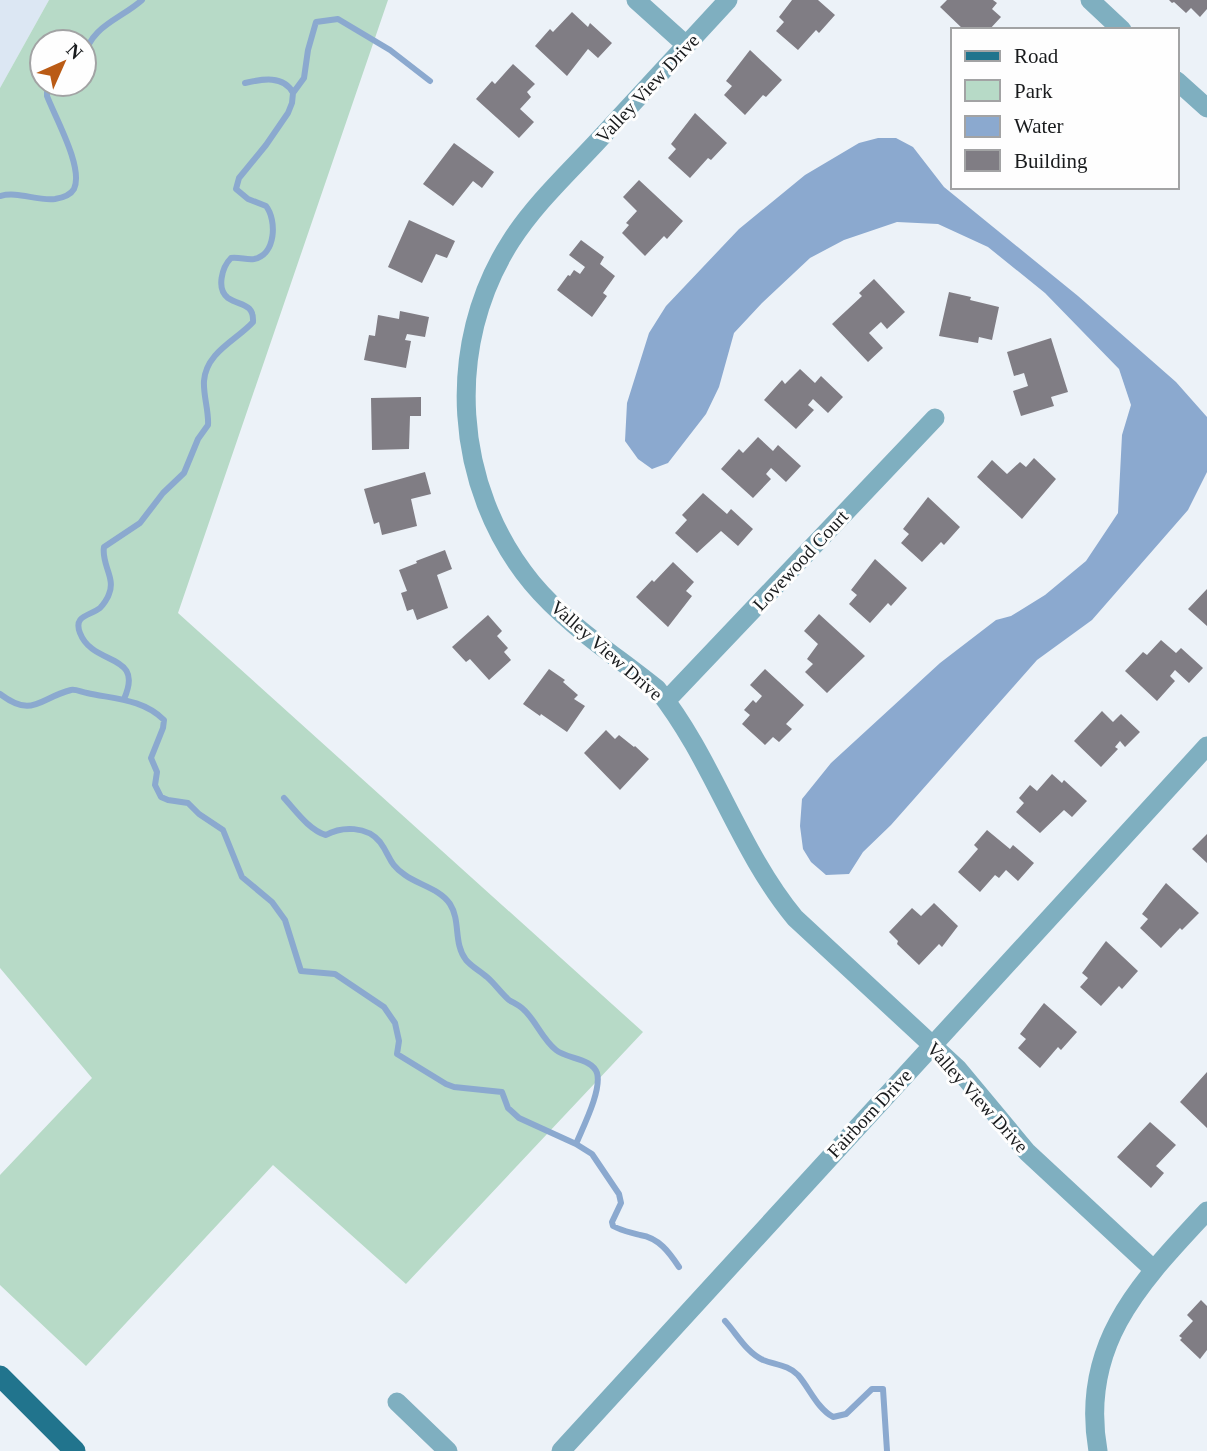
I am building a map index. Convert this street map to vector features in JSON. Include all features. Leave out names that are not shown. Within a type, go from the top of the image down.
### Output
[{"type":"main road","points":[[0,1376],[75,1451]]},
{"type":"street","points":[[636,0],[686,46]]},
{"type":"street","name":"Valley View Drive","points":[[728,0],[539,204],[510,243],[491,279],[477,315],[468,354],[465,391],[467,432],[478,478],[494,524],[513,558],[533,584],[559,612],[657,690],[666,701],[692,739],[759,866],[780,900],[810,933],[958,1069],[1027,1153],[1153,1269]]},
{"type":"street","points":[[1090,0],[1120,28]]},
{"type":"street","points":[[1179,83],[1207,108]]},
{"type":"street","name":"Lovewood Court","points":[[666,701],[934,418]]},
{"type":"street","name":"Fairborn Drive","points":[[561,1451],[1207,746]]},
{"type":"street","points":[[1098,1451],[1095,1405],[1099,1376],[1117,1323],[1131,1298],[1153,1269],[1207,1210]]},
{"type":"street","points":[[397,1402],[448,1451]]},
{"type":"shaded area","points":[[0,0],[49,0],[33,28],[28,28],[28,38],[0,88]]},
{"type":"green space","points":[[49,0],[388,0],[178,613],[643,1032],[406,1284],[273,1165],[86,1366],[0,1285],[0,1175],[92,1078],[0,968],[0,88],[28,38],[28,98],[98,98],[98,28],[33,28]]},
{"type":"water","points":[[878,138],[896,138],[913,147],[944,187],[1078,296],[1176,382],[1207,417],[1207,472],[1188,510],[1092,620],[1037,660],[891,825],[863,852],[849,874],[826,875],[811,862],[803,849],[800,826],[802,799],[831,763],[940,663],[996,620],[1011,616],[1045,595],[1086,561],[1118,513],[1122,435],[1131,405],[1119,369],[1045,293],[988,247],[938,224],[897,222],[844,240],[810,258],[734,333],[719,387],[706,414],[668,463],[652,469],[638,459],[625,441],[627,403],[649,333],[666,306],[739,229],[805,175],[859,143]]},
{"type":"building","points":[[792,0],[818,0],[835,15],[819,33],[816,30],[798,50],[776,31],[784,22],[779,17]]},
{"type":"building","points":[[947,0],[993,0],[997,3],[992,9],[1001,17],[991,28],[962,28],[940,7]]},
{"type":"building","points":[[1169,0],[1207,0],[1207,9],[1200,17],[1191,8],[1186,13]]},
{"type":"building","points":[[572,12],[588,27],[590,23],[612,43],[598,58],[588,49],[567,76],[535,46],[550,29],[553,32]]},
{"type":"building","points":[[750,50],[782,80],[766,97],[763,95],[745,115],[724,95],[732,86],[726,81]]},
{"type":"building","points":[[513,64],[535,84],[527,92],[531,97],[520,109],[534,122],[519,138],[476,99],[492,81],[495,84]]},
{"type":"building","points":[[695,113],[727,143],[711,160],[708,158],[690,178],[668,158],[676,149],[671,144]]},
{"type":"building","points":[[454,143],[494,172],[482,188],[473,181],[453,206],[423,184]]},
{"type":"building","points":[[639,180],[683,221],[667,239],[664,236],[645,256],[622,233],[629,225],[626,223],[637,211],[623,197]]},
{"type":"building","points":[[409,220],[455,241],[447,258],[436,254],[422,283],[388,267]]},
{"type":"building","points":[[581,240],[604,257],[600,264],[615,276],[603,293],[607,296],[592,317],[557,290],[574,270],[580,274],[585,267],[569,255]]},
{"type":"building","points":[[874,279],[905,312],[887,329],[881,322],[869,333],[883,348],[868,362],[832,324],[862,296],[859,293]]},
{"type":"building","points":[[949,292],[999,307],[992,340],[979,337],[978,343],[939,336]]},
{"type":"building","points":[[400,311],[429,317],[425,337],[407,334],[405,340],[411,341],[406,368],[364,360],[369,335],[375,336],[378,315],[399,319]]},
{"type":"building","points":[[1051,338],[1068,392],[1051,397],[1054,406],[1021,416],[1013,391],[1028,386],[1024,373],[1014,376],[1007,352]]},
{"type":"building","points":[[800,369],[815,383],[821,376],[843,397],[828,413],[813,399],[808,405],[814,410],[796,429],[764,400],[782,380],[785,384]]},
{"type":"building","points":[[421,397],[421,416],[410,416],[409,449],[372,450],[371,398]]},
{"type":"building","points":[[758,437],[773,451],[778,445],[801,466],[786,482],[771,468],[766,474],[771,479],[753,498],[721,469],[739,449],[743,453]]},
{"type":"building","points":[[1034,458],[1056,479],[1022,519],[977,477],[992,460],[1007,474],[1020,462],[1026,467]]},
{"type":"building","points":[[425,472],[431,494],[411,499],[417,526],[382,535],[379,522],[374,524],[364,489]]},
{"type":"building","points":[[703,493],[727,514],[731,509],[753,529],[738,546],[721,531],[697,553],[675,533],[687,520],[682,515]]},
{"type":"building","points":[[928,497],[960,527],[944,545],[941,542],[922,562],[901,543],[909,534],[903,529]]},
{"type":"building","points":[[445,550],[452,569],[437,575],[448,608],[417,620],[413,609],[407,611],[401,593],[407,591],[399,570]]},
{"type":"building","points":[[875,559],[907,588],[891,606],[888,603],[870,623],[849,604],[857,595],[851,590]]},
{"type":"building","points":[[673,562],[694,582],[686,591],[692,596],[668,627],[636,597]]},
{"type":"building","points":[[1207,589],[1207,626],[1188,609]]},
{"type":"building","points":[[819,614],[865,656],[827,693],[805,672],[813,664],[807,659],[818,644],[804,631]]},
{"type":"building","points":[[488,615],[502,631],[497,636],[508,648],[504,652],[511,660],[489,680],[470,659],[466,662],[452,647]]},
{"type":"building","points":[[1161,640],[1176,653],[1181,648],[1203,668],[1189,683],[1175,670],[1170,676],[1175,681],[1157,701],[1125,671],[1143,652],[1147,655]]},
{"type":"building","points":[[549,669],[565,680],[563,682],[578,695],[574,699],[585,706],[567,732],[523,704]]},
{"type":"building","points":[[765,669],[804,705],[786,724],[792,729],[779,742],[773,737],[765,745],[742,724],[750,715],[744,710],[753,700],[756,703],[762,696],[750,685]]},
{"type":"building","points":[[1102,711],[1113,722],[1121,714],[1140,732],[1125,747],[1120,741],[1115,747],[1118,749],[1101,767],[1074,741]]},
{"type":"building","points":[[606,730],[615,739],[619,735],[649,759],[620,790],[584,753]]},
{"type":"building","points":[[1052,774],[1062,783],[1064,780],[1087,801],[1072,817],[1064,810],[1040,833],[1016,812],[1024,803],[1019,798],[1030,785],[1037,791]]},
{"type":"building","points":[[987,830],[1010,849],[1013,845],[1034,863],[1018,881],[1006,870],[999,878],[995,875],[980,892],[958,872],[978,849],[974,845]]},
{"type":"building","points":[[1207,834],[1207,863],[1192,849]]},
{"type":"building","points":[[1166,883],[1199,913],[1161,948],[1140,928],[1148,919],[1142,914]]},
{"type":"building","points":[[934,903],[958,926],[942,947],[939,944],[919,965],[897,944],[898,941],[889,932],[912,908],[921,916]]},
{"type":"building","points":[[1106,941],[1138,971],[1122,989],[1119,986],[1101,1006],[1080,987],[1088,978],[1082,973]]},
{"type":"building","points":[[1044,1003],[1077,1032],[1061,1050],[1058,1047],[1040,1068],[1018,1048],[1026,1039],[1020,1034]]},
{"type":"building","points":[[1207,1072],[1207,1128],[1180,1102]]},
{"type":"building","points":[[1150,1122],[1176,1145],[1156,1166],[1164,1173],[1151,1188],[1117,1157]]},
{"type":"building","points":[[1201,1300],[1207,1306],[1207,1350],[1200,1359],[1179,1336],[1193,1321],[1187,1315]]},
{"type":"waterway","points":[[98,32],[142,0]]},
{"type":"waterway","points":[[124,699],[129,684],[128,674],[123,666],[86,644],[80,633],[79,623],[100,608],[111,588],[104,547],[140,523],[163,493],[184,473],[198,439],[208,425],[204,381],[210,362],[223,347],[253,322],[249,308],[224,294],[222,278],[231,258],[254,259],[267,251],[272,236],[272,220],[266,206],[248,199],[236,189],[239,178],[288,113],[293,93],[304,78],[316,22],[338,19],[390,50],[430,81]]},
{"type":"waterway","points":[[245,83],[278,81],[284,83],[293,93]]},
{"type":"waterway","points":[[0,196],[55,199],[68,195],[74,189],[76,180],[72,156],[48,98]]},
{"type":"waterway","points":[[0,694],[11,701],[29,706],[75,690],[138,704],[156,713],[164,720],[151,758],[157,772],[155,785],[161,797],[188,803],[223,830],[242,877],[272,902],[285,920],[301,971],[335,974],[384,1007],[395,1023],[399,1041],[397,1054],[454,1087],[502,1092],[508,1108],[519,1118],[592,1154],[619,1194],[621,1203],[612,1222],[613,1226],[658,1242],[679,1267]]},
{"type":"waterway","points":[[284,798],[303,820],[320,833],[326,835],[339,830],[354,829],[375,837],[399,871],[441,895],[450,904],[462,953],[468,962],[509,1000],[520,1006],[556,1050],[594,1068],[597,1073],[597,1089],[576,1144]]},
{"type":"waterway","points":[[725,1321],[757,1357],[786,1367],[798,1375],[818,1403],[833,1417],[846,1414],[872,1389],[883,1389],[887,1451]]}]
